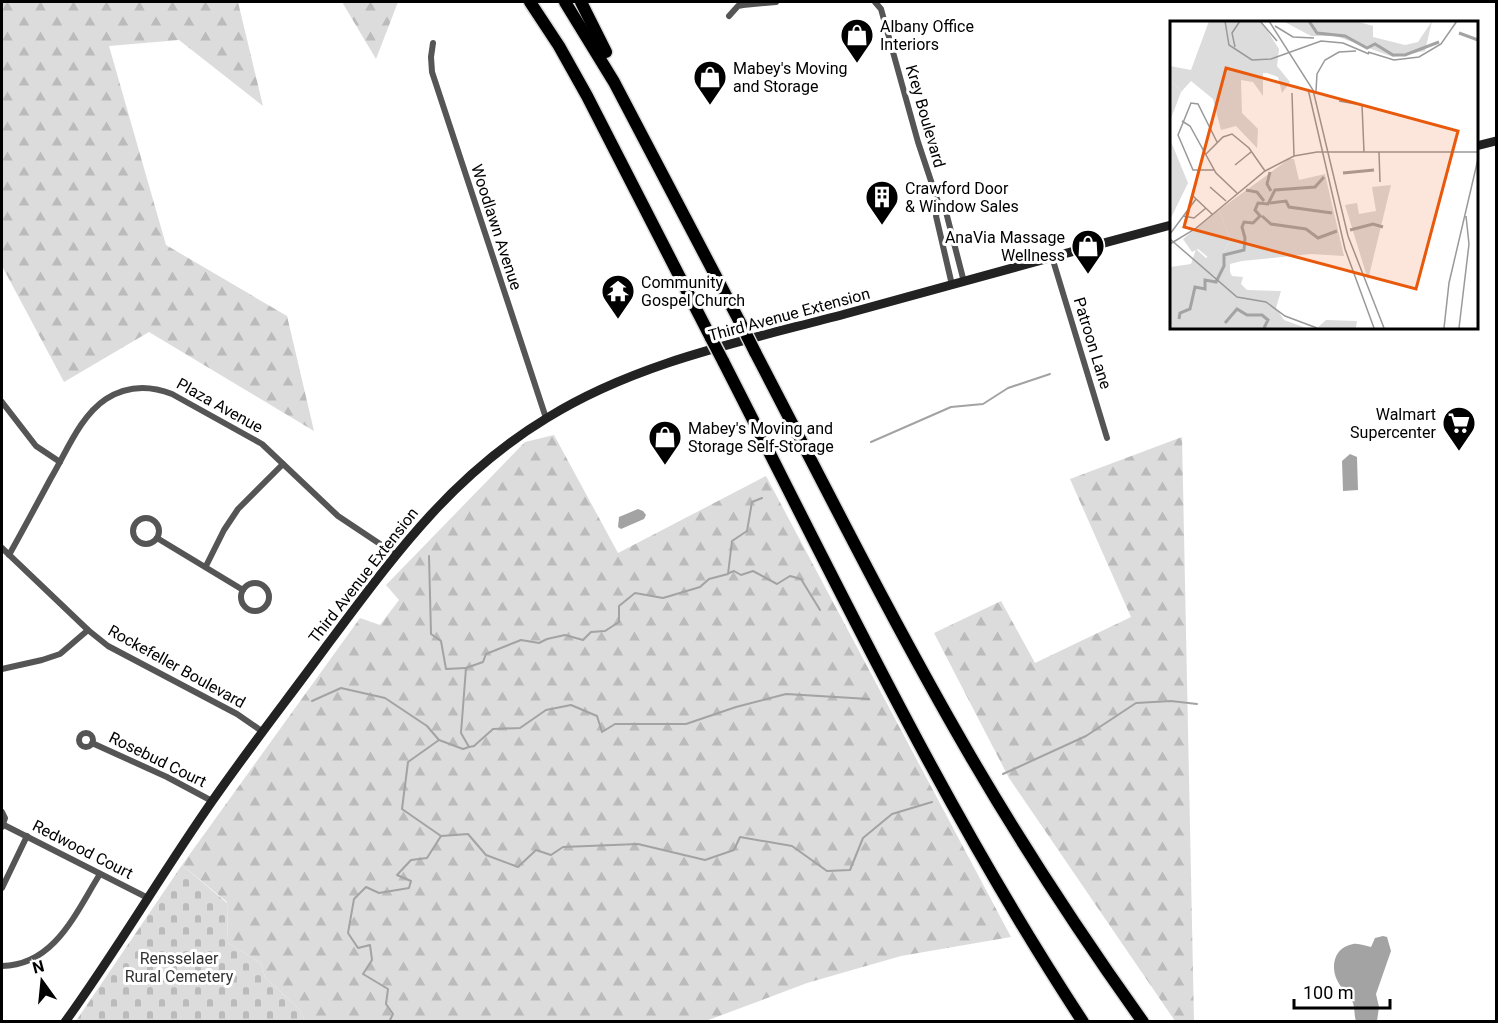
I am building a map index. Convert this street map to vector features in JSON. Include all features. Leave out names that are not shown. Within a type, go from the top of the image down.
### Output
[{"type":"highway","points":[[530,2],[559,46],[587,96],[900,708],[952,804],[1026,932],[1083,1022]]},
{"type":"highway","points":[[565,2],[597,51],[647,143],[883,598],[968,752],[1041,872],[1143,1022]]},
{"type":"highway","points":[[580,2],[629,97],[647,143]]},
{"type":"street","points":[[729,16],[738,6],[776,2]]},
{"type":"street","name":"Krey Boulevard","points":[[875,2],[884,17],[918,142],[939,205],[946,212],[964,282]]},
{"type":"street","name":"Woodlawn Avenue","points":[[433,43],[430,57],[432,72],[546,418]]},
{"type":"street","points":[[1477,146],[1497,141]]},
{"type":"street","name":"Krey Boulevard","points":[[939,205],[936,216],[952,285]]},
{"type":"street","name":"Third Avenue Extension","points":[[65,1022],[212,801],[395,554],[447,496],[500,451],[546,418],[634,374],[1170,225]]},
{"type":"street","name":"Patroon Lane","points":[[1052,257],[1107,438]]},
{"type":"street","name":"Plaza Avenue","points":[[9,555],[88,416],[105,400],[120,392],[140,387],[161,389],[262,444],[339,516],[395,554]]},
{"type":"street","points":[[2,402],[36,446],[60,462]]},
{"type":"street","points":[[206,566],[224,530],[238,509],[283,464]]},
{"type":"street","points":[[140,520],[152,520],[158,526],[157,538],[146,544],[138,542],[133,535],[134,526],[140,520]]},
{"type":"street","points":[[157,538],[243,590]]},
{"type":"street","name":"Rockefeller Boulevard","points":[[2,548],[88,630],[108,646],[237,714],[263,732]]},
{"type":"street","points":[[250,584],[259,584],[267,589],[269,598],[267,603],[261,609],[248,609],[242,603],[243,590],[250,584]]},
{"type":"street","points":[[2,669],[60,654],[88,630]]},
{"type":"street","name":"Rosebud Court","points":[[92,743],[167,777],[212,801]]},
{"type":"street","name":"Redwood Court","points":[[2,812],[5,818],[3,826],[148,898]]},
{"type":"street","points":[[2,888],[27,836]]},
{"type":"street","points":[[2,966],[28,961],[51,947],[73,918],[100,873]]},
{"type":"green space","points":[[2,2],[238,2],[263,106],[179,40],[109,46],[166,245],[287,316],[314,431],[149,332],[64,382],[2,266]]},
{"type":"green space","points":[[342,2],[398,2],[376,59]]},
{"type":"green space","points":[[554,435],[618,553],[766,476],[1011,937],[901,956],[807,983],[706,1021],[305,1021],[300,1010],[265,977],[261,963],[228,943],[227,902],[182,865],[360,618],[380,625],[399,600],[386,585],[525,442]]},
{"type":"green space","points":[[1182,437],[1194,1022],[1175,1021],[1009,778],[934,633],[1001,601],[1035,663],[1131,617],[1070,479]]},
{"type":"green space","name":"Rensselaer Rural Cemetery","points":[[182,865],[227,903],[228,943],[261,963],[265,977],[300,1010],[305,1021],[76,1021]]},
{"type":"shaded area","points":[[1350,454],[1357,457],[1358,490],[1343,491],[1342,461]]},
{"type":"shaded area","points":[[638,509],[646,515],[644,519],[621,529],[618,527],[619,517]]},
{"type":"shaded area","points":[[1387,937],[1391,951],[1376,994],[1379,1007],[1377,1021],[1356,1021],[1354,1005],[1339,983],[1334,963],[1338,953],[1347,946],[1358,944],[1371,947],[1375,938]]},
{"type":"waterway","points":[[871,442],[951,407],[983,404],[1008,388],[1050,374]]},
{"type":"waterway","points":[[389,1022],[393,1014],[386,1004],[388,989],[363,974],[372,960],[370,945],[358,948],[348,933],[354,899],[366,887],[379,893],[409,888],[411,881],[397,875],[411,860],[427,858],[441,836],[402,809],[408,762],[439,740],[463,749],[469,747],[461,733],[466,668],[483,662],[486,654],[521,640],[539,643],[565,635],[583,640],[591,632],[605,631],[619,622],[619,606],[635,593],[663,598],[700,587],[709,579],[728,574],[732,541],[747,531],[752,502],[762,498]]},
{"type":"waterway","points":[[429,556],[431,634],[441,641],[446,669],[466,668]]},
{"type":"waterway","points":[[729,573],[734,571],[741,575],[753,571],[777,584],[790,576],[801,579],[820,610]]},
{"type":"waterway","points":[[312,701],[341,688],[385,698],[427,726],[439,740]]},
{"type":"waterway","points":[[469,747],[474,746],[493,729],[520,728],[546,710],[571,705],[597,716],[602,732],[615,724],[686,724],[736,707],[786,694],[869,699]]},
{"type":"waterway","points":[[1003,774],[1086,736],[1136,703],[1171,701],[1197,704]]},
{"type":"waterway","points":[[441,836],[468,834],[486,855],[518,867],[536,850],[551,855],[563,847],[638,844],[705,860],[734,850],[740,837],[792,846],[827,871],[850,870],[863,838],[892,814],[932,802]]},
{"type":"place","name":"Albany Office Interiors","points":[[857,64]]},
{"type":"place","name":"Mabey's Moving and Storage","points":[[710,106]]},
{"type":"place","name":"Crawford Door & Window Sales","points":[[882,226]]},
{"type":"place","name":"AnaVia Massage Wellness","points":[[1088,275]]},
{"type":"place","name":"Community Gospel Church","points":[[618,320]]},
{"type":"place","name":"Walmart Supercenter","points":[[1459,452]]},
{"type":"place","name":"Mabey's Moving and Storage Self-Storage","points":[[665,466]]}]
